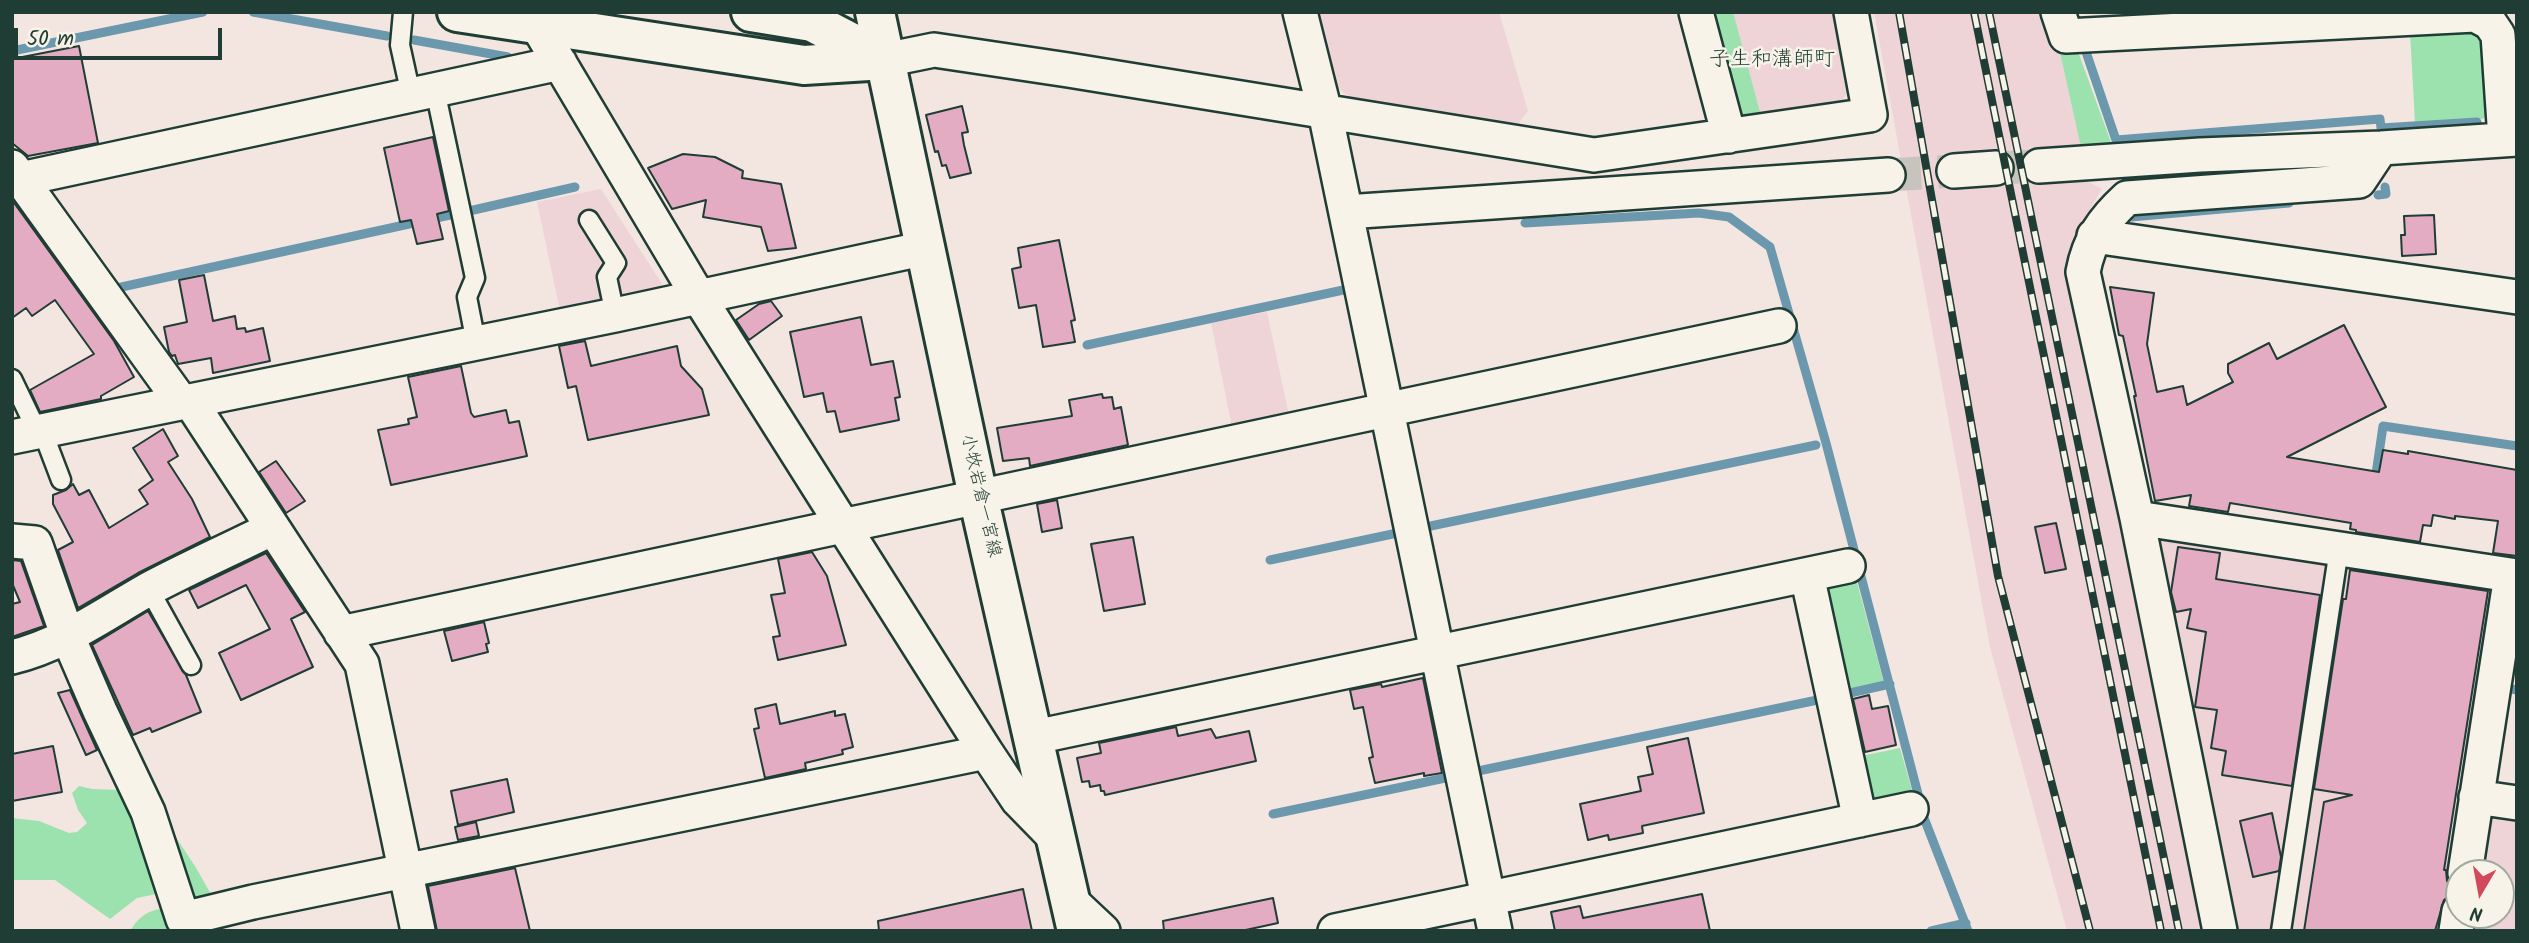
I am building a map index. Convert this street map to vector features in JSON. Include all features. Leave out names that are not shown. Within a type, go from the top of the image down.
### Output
[{"type":"main road","points":[[457,12],[804,65],[886,60]]},
{"type":"main road","points":[[751,12],[812,22],[886,60]]},
{"type":"main road","name":"小牧岩倉一宮線","points":[[875,12],[978,496],[1074,916]]},
{"type":"street","points":[[1300,12],[1325,112],[1495,931]]},
{"type":"street","points":[[1696,12],[1729,136]]},
{"type":"street","points":[[886,60],[934,50],[1594,155],[1870,115],[1851,12]]},
{"type":"street","points":[[2039,166],[2511,139],[2498,35],[2490,23],[2475,15],[2066,36],[2058,12]]},
{"type":"street","points":[[537,25],[698,296],[986,752],[1018,800],[1058,841]]},
{"type":"street","points":[[418,931],[362,664],[186,402],[15,171],[560,63]]},
{"type":"street","points":[[2220,931],[2137,518],[2083,272],[2087,251],[2107,216],[2127,198],[2359,181],[2381,148]]},
{"type":"street","points":[[1954,171],[1996,169]]},
{"type":"street","points":[[1346,212],[1888,175]]},
{"type":"street","points":[[2094,236],[2517,297]]},
{"type":"street","points":[[30,433],[615,315],[926,248]]},
{"type":"street","points":[[341,633],[1779,326]]},
{"type":"street","points":[[2137,518],[2514,575],[2467,859]]},
{"type":"street","points":[[12,657],[29,653],[68,636],[149,589],[273,528]]},
{"type":"street","points":[[12,541],[35,543],[68,636],[148,812],[182,925],[405,871],[986,752]]},
{"type":"street","points":[[1035,737],[1848,566]]},
{"type":"street","points":[[1807,575],[1860,820]]},
{"type":"street","points":[[2476,797],[2517,803]]},
{"type":"street","points":[[1335,931],[1911,809]]},
{"type":"street","points":[[1074,916],[1103,931]]},
{"type":"lane","points":[[403,12],[400,45],[423,92],[475,278],[467,297],[476,343]]},
{"type":"lane","points":[[589,220],[616,263],[607,277],[615,315]]},
{"type":"lane","points":[[12,379],[30,433],[61,480]]},
{"type":"lane","points":[[2281,931],[2339,549]]},
{"type":"lane","points":[[149,589],[191,665]]},
{"type":"shaded area","points":[[1317,12],[1499,12],[1528,111],[1518,124],[1353,99],[1336,87]]},
{"type":"shaded area","points":[[1704,12],[1837,12],[1851,88],[1838,106],[1745,119]]},
{"type":"shaded area","points":[[1874,12],[2048,12],[2059,48],[2081,148],[2079,177],[2102,189],[2087,214],[2076,265],[2211,931],[2067,931],[1990,647]]},
{"type":"shaded area","points":[[601,189],[662,284],[659,290],[560,311],[537,202]]},
{"type":"shaded area","points":[[1267,312],[1290,420],[1233,432],[1211,323]]},
{"type":"shaded area","points":[[2157,532],[2496,583],[2500,591],[2460,859],[2445,859],[2445,929],[2449,931],[2236,931]]},
{"type":"shaded area","points":[[2492,813],[2517,817],[2517,931],[2463,931],[2515,929],[2515,859],[2474,859],[2479,824]]},
{"type":"green space","points":[[1704,12],[1733,12],[1761,116],[1745,119],[1730,108]]},
{"type":"green space","points":[[2478,28],[2488,35],[2492,108],[2483,119],[2415,123],[2410,32]]},
{"type":"green space","points":[[2076,46],[2112,145],[2081,148],[2059,48]]},
{"type":"green space","points":[[1855,575],[1884,683],[1837,693],[1813,587]]},
{"type":"green space","points":[[1900,748],[1915,801],[1864,812],[1852,758]]},
{"type":"green space","points":[[79,786],[120,790],[166,892],[137,898],[110,919],[55,880],[12,880],[12,818],[39,821],[69,833],[77,832],[87,823],[78,810],[72,793]]},
{"type":"green space","points":[[169,827],[195,866],[216,903],[187,903]]},
{"type":"green space","points":[[166,908],[172,931],[130,931],[145,914]]},
{"type":"building","points":[[79,46],[98,143],[28,156],[12,143],[12,59]]},
{"type":"building","points":[[962,106],[968,132],[962,133],[971,173],[950,178],[946,165],[942,166],[938,151],[935,152],[926,115]]},
{"type":"building","points":[[433,137],[449,211],[437,214],[443,239],[417,244],[411,220],[400,222],[384,148]]},
{"type":"building","points":[[683,154],[715,157],[743,171],[742,178],[781,184],[796,248],[768,251],[761,227],[703,217],[706,200],[672,209],[648,168]]},
{"type":"building","points":[[12,200],[114,341],[134,377],[101,396],[101,399],[40,412],[30,390],[94,354],[55,300],[32,316],[26,308],[12,318]]},
{"type":"building","points":[[2434,215],[2436,254],[2402,256],[2404,216]]},
{"type":"building","points":[[1059,240],[1075,320],[1071,321],[1075,342],[1043,347],[1036,305],[1019,308],[1012,269],[1021,267],[1018,248]]},
{"type":"building","points":[[204,275],[213,321],[235,316],[237,329],[245,328],[246,332],[263,328],[270,361],[213,373],[211,358],[178,364],[175,355],[172,356],[169,352],[164,327],[187,322],[179,280]]},
{"type":"building","points":[[2110,287],[2154,293],[2147,344],[2157,392],[2183,386],[2187,405],[2233,382],[2228,373],[2228,364],[2269,343],[2277,359],[2344,325],[2386,407],[2287,457],[2379,472],[2383,450],[2408,454],[2408,451],[2517,470],[2517,556],[2493,553],[2498,521],[2433,515],[2431,526],[2423,525],[2420,542],[2356,532],[2350,529],[2351,523],[2230,503],[2228,512],[2189,506],[2191,495],[2155,501],[2136,396],[2123,336],[2119,335]]},
{"type":"building","points":[[771,301],[782,316],[749,340],[736,320],[759,304]]},
{"type":"building","points":[[861,317],[871,365],[893,361],[900,397],[895,398],[899,420],[840,432],[835,411],[827,412],[823,393],[804,397],[790,332]]},
{"type":"building","points":[[585,341],[591,366],[677,346],[681,366],[702,389],[709,415],[588,440],[576,386],[568,388],[559,346]]},
{"type":"building","points":[[461,366],[471,413],[474,417],[506,410],[509,423],[519,421],[527,456],[391,485],[378,430],[409,424],[408,419],[417,417],[408,377]]},
{"type":"building","points":[[1102,394],[1103,398],[1112,397],[1114,409],[1121,407],[1128,445],[1030,466],[1029,458],[1003,461],[997,428],[1072,416],[1069,400]]},
{"type":"building","points":[[163,429],[178,456],[168,462],[192,499],[210,537],[138,573],[78,608],[58,550],[73,542],[53,504],[53,495],[73,484],[79,495],[89,490],[109,528],[148,504],[139,490],[153,480],[133,448]]},
{"type":"building","points":[[276,461],[305,501],[286,513],[259,472]]},
{"type":"building","points":[[1057,500],[1062,528],[1042,532],[1037,504]]},
{"type":"building","points":[[2056,523],[2066,569],[2045,573],[2035,527]]},
{"type":"building","points":[[1133,537],[1145,604],[1104,611],[1091,544]]},
{"type":"building","points":[[2178,547],[2220,553],[2216,579],[2320,595],[2292,786],[2222,775],[2226,751],[2211,748],[2217,710],[2195,707],[2206,632],[2187,628],[2191,609],[2176,612],[2171,592]]},
{"type":"building","points":[[812,552],[827,576],[846,645],[778,660],[773,637],[780,636],[771,595],[785,593],[778,559]]},
{"type":"building","points":[[266,553],[305,612],[291,619],[313,667],[241,700],[219,653],[270,629],[246,585],[198,608],[189,590]]},
{"type":"building","points":[[12,560],[21,561],[44,626],[12,637],[12,604],[20,602],[12,583]]},
{"type":"building","points":[[2350,570],[2488,591],[2445,859],[2445,899],[2435,931],[2304,931],[2324,802],[2352,795],[2314,789],[2343,599],[2346,599]]},
{"type":"building","points":[[148,611],[186,675],[201,712],[152,732],[150,728],[133,735],[92,645]]},
{"type":"building","points":[[484,622],[489,643],[486,644],[488,652],[452,661],[444,631]]},
{"type":"building","points":[[1423,678],[1442,773],[1424,776],[1424,773],[1375,783],[1363,707],[1354,709],[1350,690],[1381,684],[1382,687]]},
{"type":"building","points":[[70,690],[97,750],[86,755],[58,693]]},
{"type":"building","points":[[1869,695],[1872,709],[1888,706],[1896,745],[1865,752],[1853,699]]},
{"type":"building","points":[[776,704],[780,724],[835,711],[835,716],[845,714],[853,747],[842,750],[843,754],[805,763],[806,769],[765,778],[754,729],[759,728],[755,709]]},
{"type":"building","points":[[1176,727],[1178,736],[1211,729],[1216,738],[1249,731],[1256,761],[1105,795],[1100,785],[1090,787],[1089,781],[1082,782],[1077,758],[1101,753],[1099,743]]},
{"type":"building","points":[[1688,738],[1704,813],[1642,826],[1643,833],[1609,840],[1608,835],[1588,840],[1580,804],[1641,791],[1638,777],[1653,774],[1647,747]]},
{"type":"building","points":[[53,746],[62,792],[12,801],[12,754]]},
{"type":"building","points":[[507,779],[514,812],[458,825],[451,791]]},
{"type":"building","points":[[2272,813],[2281,857],[2279,871],[2253,877],[2240,821]]},
{"type":"building","points":[[476,822],[479,836],[458,840],[455,827]]},
{"type":"building","points":[[515,868],[530,931],[437,931],[428,886]]},
{"type":"building","points":[[1023,889],[1032,931],[879,931],[878,921]]},
{"type":"building","points":[[1702,894],[1710,931],[1555,931],[1551,912],[1580,906],[1583,918]]},
{"type":"building","points":[[1273,898],[1278,923],[1241,931],[1164,931],[1163,921]]},
{"type":"waterway","points":[[12,51],[203,12]]},
{"type":"waterway","points":[[253,12],[387,36]]},
{"type":"waterway","points":[[414,40],[508,57]]},
{"type":"waterway","points":[[2085,49],[2116,140],[2380,119],[2381,128],[2477,122]]},
{"type":"waterway","points":[[469,211],[575,187]]},
{"type":"waterway","points":[[2378,195],[2386,194],[2385,187]]},
{"type":"waterway","points":[[2131,217],[2289,203]]},
{"type":"waterway","points":[[1525,223],[1699,213],[1729,217],[1770,247],[1826,443],[1918,794]]},
{"type":"waterway","points":[[117,288],[450,215]]},
{"type":"waterway","points":[[1087,345],[1348,289]]},
{"type":"waterway","points":[[2375,481],[2383,426],[2517,446]]},
{"type":"waterway","points":[[1426,527],[1816,445]]},
{"type":"waterway","points":[[1270,560],[1402,532]]},
{"type":"waterway","points":[[1841,695],[1890,684]]},
{"type":"waterway","points":[[2500,687],[2517,690]]},
{"type":"waterway","points":[[1478,771],[1827,698]]},
{"type":"waterway","points":[[1273,814],[1450,777]]},
{"type":"waterway","points":[[1924,818],[1968,931]]},
{"type":"waterway","points":[[1931,931],[1966,923]]},
{"type":"tunnel","points":[[1996,168],[2039,166]]},
{"type":"tunnel","points":[[1888,175],[1954,171]]},
{"type":"railway","points":[[1899,12],[1998,576],[2090,931]]},
{"type":"railway","points":[[1974,12],[2161,931]]},
{"type":"railway","points":[[1989,12],[2179,931]]},
{"type":"district","name":"子生和溝師町","points":[[1772,61]]}]
